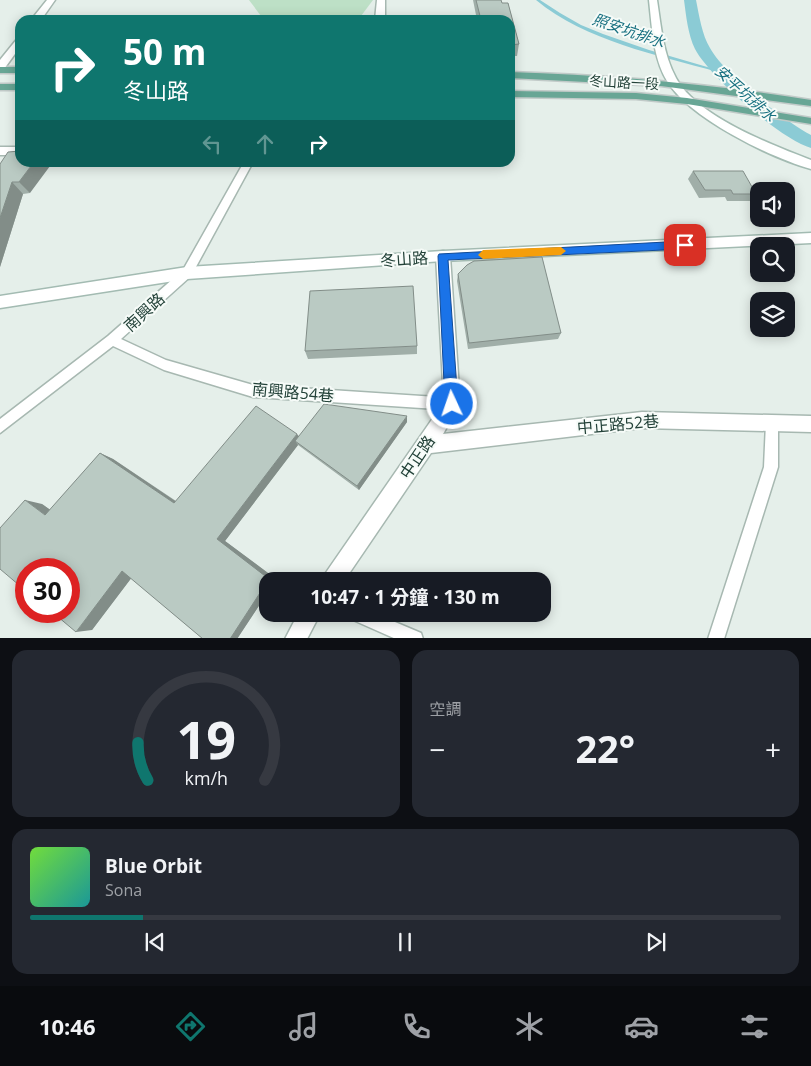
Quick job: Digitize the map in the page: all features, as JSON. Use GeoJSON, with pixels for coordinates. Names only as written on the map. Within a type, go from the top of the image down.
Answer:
{"type":"FeatureCollection","features":[{"type":"Feature","properties":{"kind":"main road"},"geometry":{"type":"LineString","coordinates":[[0,68],[15,70]]}},
{"type":"Feature","properties":{"kind":"main road","name":"冬山路一段"},"geometry":{"type":"LineString","coordinates":[[515,75],[587,76],[673,83],[810,103]]}},
{"type":"Feature","properties":{"kind":"main road"},"geometry":{"type":"LineString","coordinates":[[0,87],[15,87]]}},
{"type":"Feature","properties":{"kind":"main road","name":"冬山路一段"},"geometry":{"type":"LineString","coordinates":[[515,94],[636,96],[687,101],[811,121]]}},
{"type":"Feature","properties":{"kind":"street"},"geometry":{"type":"LineString","coordinates":[[40,15],[51,0]]}},
{"type":"Feature","properties":{"kind":"street"},"geometry":{"type":"LineString","coordinates":[[380,15],[381,0]]}},
{"type":"Feature","properties":{"kind":"street"},"geometry":{"type":"LineString","coordinates":[[653,0],[667,72],[687,101],[729,127],[811,165]]}},
{"type":"Feature","properties":{"kind":"street"},"geometry":{"type":"LineString","coordinates":[[0,68],[15,48]]}},
{"type":"Feature","properties":{"kind":"street","name":"冬山路"},"geometry":{"type":"LineString","coordinates":[[0,302],[187,274],[443,256],[810,239]]}},
{"type":"Feature","properties":{"kind":"street"},"geometry":{"type":"LineString","coordinates":[[443,256],[452,404]]}},
{"type":"Feature","properties":{"kind":"street","name":"中正路"},"geometry":{"type":"LineString","coordinates":[[338,572],[452,404]]}},
{"type":"Feature","properties":{"kind":"street","name":"中正路52巷"},"geometry":{"type":"LineString","coordinates":[[426,445],[642,420],[811,424]]}},
{"type":"Feature","properties":{"kind":"street"},"geometry":{"type":"LineString","coordinates":[[295,638],[305,622]]}},
{"type":"Feature","properties":{"kind":"lane","name":"南興路"},"geometry":{"type":"LineString","coordinates":[[0,427],[112,340],[187,274],[246,167]]}},
{"type":"Feature","properties":{"kind":"lane","name":"南興路54巷"},"geometry":{"type":"LineString","coordinates":[[112,340],[164,365],[253,391],[452,404]]}},
{"type":"Feature","properties":{"kind":"lane"},"geometry":{"type":"LineString","coordinates":[[716,638],[770,467],[772,423]]}},
{"type":"Feature","properties":{"kind":"lane"},"geometry":{"type":"LineString","coordinates":[[378,622],[415,638]]}},
{"type":"Feature","properties":{"kind":"green space"},"geometry":{"type":"Polygon","coordinates":[[[249,0],[373,0],[362,15],[260,15],[249,0]]]}},
{"type":"Feature","properties":{"kind":"building"},"geometry":{"type":"Polygon","coordinates":[[[476,0],[501,0],[502,3],[508,3],[511,15],[480,15],[476,0]]]}},
{"type":"Feature","properties":{"kind":"building"},"geometry":{"type":"Polygon","coordinates":[[[515,29],[519,44],[515,44],[515,29]]]}},
{"type":"Feature","properties":{"kind":"building"},"geometry":{"type":"Polygon","coordinates":[[[15,151],[15,167],[30,167],[19,182],[12,182],[0,218],[0,164],[8,152],[15,151]]]}},
{"type":"Feature","properties":{"kind":"building"},"geometry":{"type":"Polygon","coordinates":[[[693,171],[743,171],[750,183],[750,194],[733,194],[731,190],[705,190],[693,171]]]}},
{"type":"Feature","properties":{"kind":"building"},"geometry":{"type":"Polygon","coordinates":[[[542,257],[561,333],[469,343],[458,274],[474,261],[542,257]]]}},
{"type":"Feature","properties":{"kind":"building"},"geometry":{"type":"Polygon","coordinates":[[[413,286],[417,346],[305,351],[310,291],[413,286]]]}},
{"type":"Feature","properties":{"kind":"building"},"geometry":{"type":"Polygon","coordinates":[[[324,404],[407,416],[357,486],[295,441],[324,404]]]}},
{"type":"Feature","properties":{"kind":"building"},"geometry":{"type":"Polygon","coordinates":[[[256,406],[297,434],[217,539],[260,572],[259,594],[231,638],[202,638],[122,571],[76,632],[65,623],[80,623],[80,558],[15,558],[15,582],[0,569],[0,528],[25,500],[45,515],[100,453],[174,503],[256,406]]]}},
{"type":"Feature","properties":{"kind":"waterway","name":"照安坑排水"},"geometry":{"type":"LineString","coordinates":[[538,0],[558,14],[602,35],[625,44],[719,71]]}},
{"type":"Feature","properties":{"kind":"waterway","name":"安平坑排水"},"geometry":{"type":"LineString","coordinates":[[690,0],[702,48],[719,71],[786,129],[811,142]]}},
{"type":"Feature","properties":{"kind":"slow traffic"},"geometry":{"type":"LineString","coordinates":[[483,255],[561,251]]}},
{"type":"Feature","properties":{"kind":"route"},"geometry":{"type":"LineString","coordinates":[[452,404],[443,256],[685,245]]}}]}
